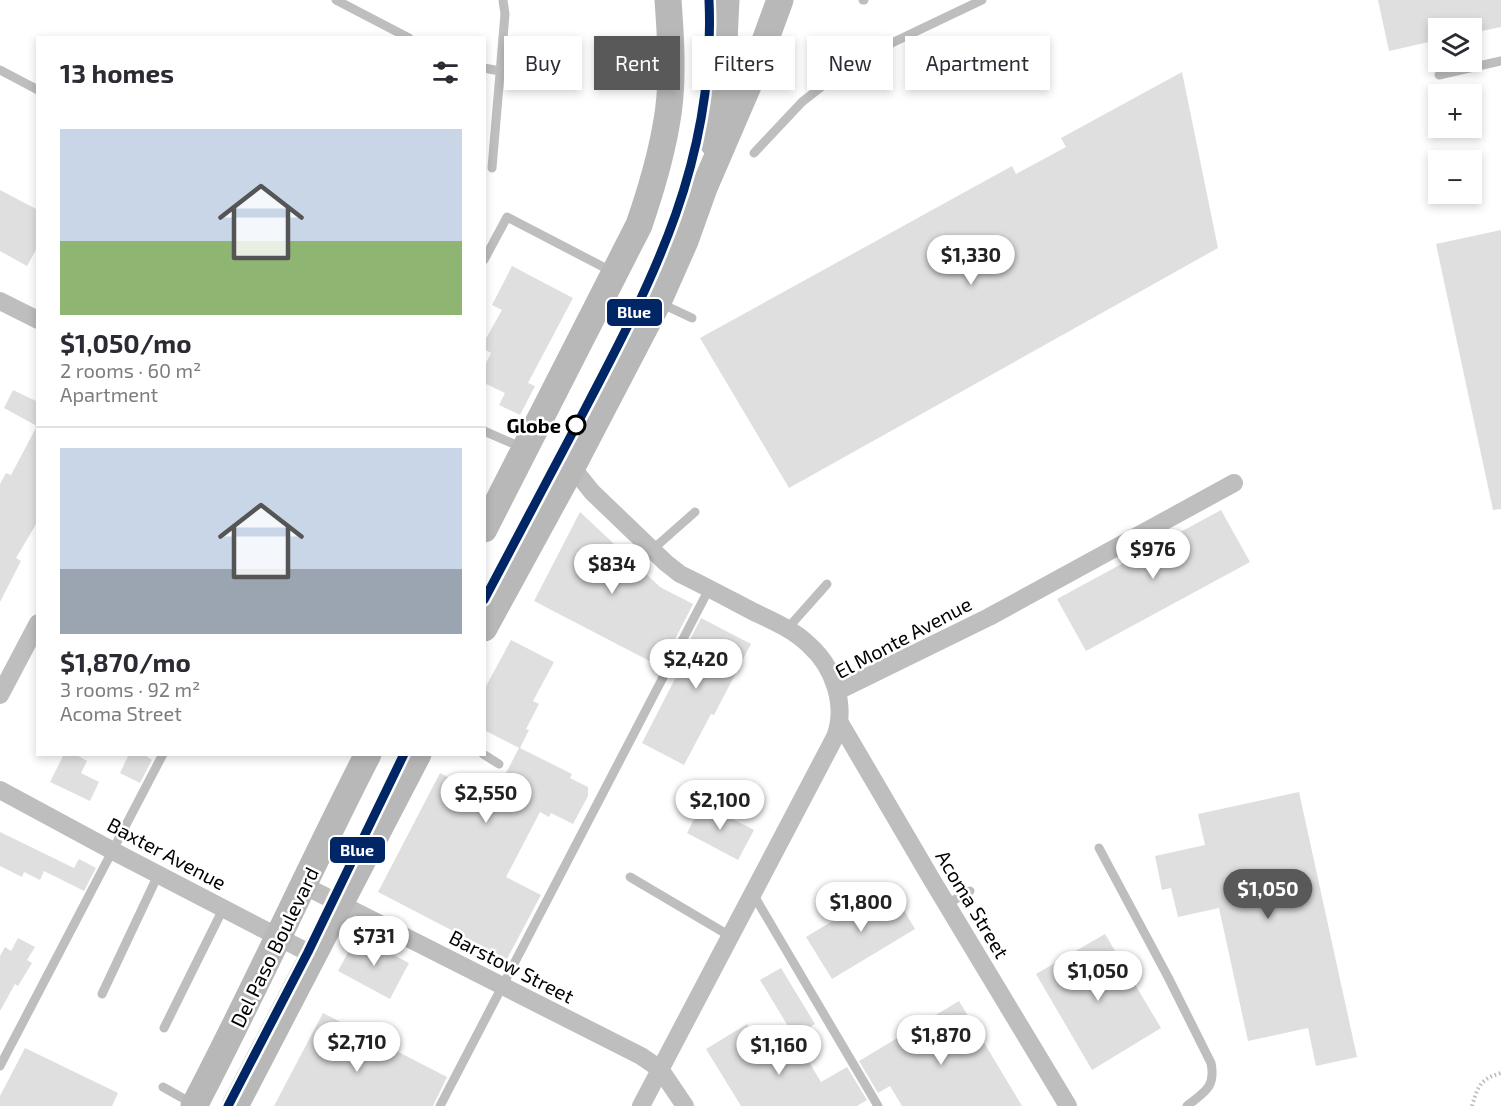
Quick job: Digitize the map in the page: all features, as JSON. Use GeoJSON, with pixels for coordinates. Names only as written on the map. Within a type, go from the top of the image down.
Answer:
{"type":"FeatureCollection","features":[{"type":"Feature","properties":{"kind":"main road"},"geometry":{"type":"LineString","coordinates":[[486,525],[639,225],[654,179],[667,124],[671,73],[668,0]]}},
{"type":"Feature","properties":{"kind":"main road"},"geometry":{"type":"LineString","coordinates":[[704,188],[722,81],[726,0]]}},
{"type":"Feature","properties":{"kind":"main road"},"geometry":{"type":"LineString","coordinates":[[486,624],[572,467],[658,302],[751,79],[780,0]]}},
{"type":"Feature","properties":{"kind":"main road","name":"Del Paso Boulevard"},"geometry":{"type":"LineString","coordinates":[[195,1105],[251,997],[367,756]]}},
{"type":"Feature","properties":{"kind":"main road","name":"Del Paso Boulevard"},"geometry":{"type":"LineString","coordinates":[[235,1106],[417,756]]}},
{"type":"Feature","properties":{"kind":"street"},"geometry":{"type":"LineString","coordinates":[[0,301],[36,319]]}},
{"type":"Feature","properties":{"kind":"street"},"geometry":{"type":"LineString","coordinates":[[572,467],[591,492],[680,574],[787,629],[812,647],[824,662],[838,692]]}},
{"type":"Feature","properties":{"kind":"street","name":"El Monte Avenue"},"geometry":{"type":"LineString","coordinates":[[641,1106],[815,778],[840,723],[838,692],[989,617],[1234,483]]}},
{"type":"Feature","properties":{"kind":"street"},"geometry":{"type":"LineString","coordinates":[[0,695],[36,627]]}},
{"type":"Feature","properties":{"kind":"street","name":"Acoma Street"},"geometry":{"type":"LineString","coordinates":[[840,723],[1068,1106]]}},
{"type":"Feature","properties":{"kind":"street","name":"Baxter Avenue"},"geometry":{"type":"LineString","coordinates":[[0,790],[313,955]]}},
{"type":"Feature","properties":{"kind":"street","name":"Barstow Street"},"geometry":{"type":"LineString","coordinates":[[303,885],[641,1056],[660,1069],[685,1106]]}},
{"type":"Feature","properties":{"kind":"lane"},"geometry":{"type":"LineString","coordinates":[[336,0],[405,36]]}},
{"type":"Feature","properties":{"kind":"lane"},"geometry":{"type":"LineString","coordinates":[[492,168],[505,14],[503,0]]}},
{"type":"Feature","properties":{"kind":"lane"},"geometry":{"type":"LineString","coordinates":[[754,153],[802,102],[854,62],[982,0]]}},
{"type":"Feature","properties":{"kind":"lane"},"geometry":{"type":"LineString","coordinates":[[1439,75],[1501,61]]}},
{"type":"Feature","properties":{"kind":"lane"},"geometry":{"type":"LineString","coordinates":[[486,68],[500,71]]}},
{"type":"Feature","properties":{"kind":"lane"},"geometry":{"type":"LineString","coordinates":[[0,70],[36,89]]}},
{"type":"Feature","properties":{"kind":"lane"},"geometry":{"type":"LineString","coordinates":[[486,256],[507,217],[615,274]]}},
{"type":"Feature","properties":{"kind":"lane"},"geometry":{"type":"LineString","coordinates":[[658,302],[692,318]]}},
{"type":"Feature","properties":{"kind":"lane"},"geometry":{"type":"LineString","coordinates":[[486,432],[524,449]]}},
{"type":"Feature","properties":{"kind":"lane"},"geometry":{"type":"LineString","coordinates":[[652,550],[695,512]]}},
{"type":"Feature","properties":{"kind":"lane"},"geometry":{"type":"LineString","coordinates":[[787,629],[827,584]]}},
{"type":"Feature","properties":{"kind":"lane"},"geometry":{"type":"LineString","coordinates":[[440,1106],[709,589]]}},
{"type":"Feature","properties":{"kind":"lane"},"geometry":{"type":"LineString","coordinates":[[0,1066],[162,756]]}},
{"type":"Feature","properties":{"kind":"lane"},"geometry":{"type":"LineString","coordinates":[[486,756],[500,764]]}},
{"type":"Feature","properties":{"kind":"lane"},"geometry":{"type":"LineString","coordinates":[[1099,848],[1212,1063],[1214,1075],[1209,1089],[1187,1106]]}},
{"type":"Feature","properties":{"kind":"lane"},"geometry":{"type":"LineString","coordinates":[[102,994],[158,874]]}},
{"type":"Feature","properties":{"kind":"lane"},"geometry":{"type":"LineString","coordinates":[[630,876],[730,936]]}},
{"type":"Feature","properties":{"kind":"lane"},"geometry":{"type":"LineString","coordinates":[[946,904],[970,891]]}},
{"type":"Feature","properties":{"kind":"lane"},"geometry":{"type":"LineString","coordinates":[[753,894],[878,1106]]}},
{"type":"Feature","properties":{"kind":"lane"},"geometry":{"type":"LineString","coordinates":[[164,1028],[223,909]]}},
{"type":"Feature","properties":{"kind":"lane"},"geometry":{"type":"LineString","coordinates":[[163,1087],[195,1105]]}},
{"type":"Feature","properties":{"kind":"path"},"geometry":{"type":"LineString","coordinates":[[1472,1106],[1480,1083],[1486,1078],[1501,1073]]}},
{"type":"Feature","properties":{"kind":"building"},"geometry":{"type":"Polygon","coordinates":[[[1378,0],[1501,0],[1501,27],[1482,31],[1482,18],[1428,18],[1428,42],[1389,51],[1378,0]]]}},
{"type":"Feature","properties":{"kind":"building"},"geometry":{"type":"Polygon","coordinates":[[[1182,72],[1218,248],[789,488],[700,338],[1012,166],[1016,174],[1066,147],[1061,138],[1182,72]]]}},
{"type":"Feature","properties":{"kind":"building"},"geometry":{"type":"Polygon","coordinates":[[[0,190],[36,209],[36,250],[27,266],[0,251],[0,190]]]}},
{"type":"Feature","properties":{"kind":"building"},"geometry":{"type":"Polygon","coordinates":[[[1501,230],[1501,509],[1493,510],[1436,244],[1501,230]]]}},
{"type":"Feature","properties":{"kind":"building"},"geometry":{"type":"Polygon","coordinates":[[[512,266],[573,298],[528,383],[535,386],[520,415],[499,405],[505,393],[486,384],[486,363],[491,353],[486,350],[486,338],[502,310],[492,305],[512,266]]]}},
{"type":"Feature","properties":{"kind":"building"},"geometry":{"type":"Polygon","coordinates":[[[13,390],[36,401],[36,425],[4,408],[13,390]]]}},
{"type":"Feature","properties":{"kind":"building"},"geometry":{"type":"Polygon","coordinates":[[[36,428],[36,524],[16,558],[21,561],[0,602],[0,484],[6,473],[11,475],[36,428]]]}},
{"type":"Feature","properties":{"kind":"building"},"geometry":{"type":"Polygon","coordinates":[[[1221,510],[1250,562],[1086,651],[1057,599],[1221,510]]]}},
{"type":"Feature","properties":{"kind":"building"},"geometry":{"type":"Polygon","coordinates":[[[580,512],[660,587],[693,604],[661,667],[534,601],[580,512]]]}},
{"type":"Feature","properties":{"kind":"building"},"geometry":{"type":"Polygon","coordinates":[[[701,618],[751,644],[714,715],[711,714],[684,765],[642,743],[677,675],[673,673],[701,618]]]}},
{"type":"Feature","properties":{"kind":"building"},"geometry":{"type":"Polygon","coordinates":[[[511,640],[554,662],[533,701],[539,704],[526,729],[529,730],[520,748],[572,774],[570,778],[588,787],[588,796],[573,824],[551,813],[549,817],[540,812],[506,877],[541,895],[507,959],[378,892],[440,773],[492,800],[519,748],[486,731],[486,686],[511,640]]]}},
{"type":"Feature","properties":{"kind":"building"},"geometry":{"type":"Polygon","coordinates":[[[63,756],[78,756],[87,761],[81,773],[99,782],[90,801],[50,782],[63,756]]]}},
{"type":"Feature","properties":{"kind":"building"},"geometry":{"type":"Polygon","coordinates":[[[128,756],[146,756],[152,760],[140,783],[120,773],[128,756]]]}},
{"type":"Feature","properties":{"kind":"building"},"geometry":{"type":"Polygon","coordinates":[[[1299,792],[1357,1057],[1316,1066],[1308,1028],[1248,1041],[1219,908],[1178,917],[1171,888],[1162,890],[1155,856],[1205,845],[1198,814],[1299,792]]]}},
{"type":"Feature","properties":{"kind":"building"},"geometry":{"type":"Polygon","coordinates":[[[702,803],[754,830],[738,860],[687,833],[702,803]]]}},
{"type":"Feature","properties":{"kind":"building"},"geometry":{"type":"Polygon","coordinates":[[[0,832],[74,868],[79,859],[96,868],[84,891],[44,871],[40,880],[24,872],[22,877],[0,866],[0,832]]]}},
{"type":"Feature","properties":{"kind":"building"},"geometry":{"type":"Polygon","coordinates":[[[890,886],[915,929],[832,979],[806,937],[890,886]]]}},
{"type":"Feature","properties":{"kind":"building"},"geometry":{"type":"Polygon","coordinates":[[[1105,934],[1161,1028],[1092,1070],[1036,974],[1105,934]]]}},
{"type":"Feature","properties":{"kind":"building"},"geometry":{"type":"Polygon","coordinates":[[[357,936],[409,963],[390,999],[338,971],[357,936]]]}},
{"type":"Feature","properties":{"kind":"building"},"geometry":{"type":"Polygon","coordinates":[[[18,938],[35,947],[27,960],[32,963],[18,986],[15,984],[0,1011],[0,956],[5,947],[11,951],[18,938]]]}},
{"type":"Feature","properties":{"kind":"building"},"geometry":{"type":"Polygon","coordinates":[[[781,968],[815,1024],[794,1036],[760,980],[781,968]]]}},
{"type":"Feature","properties":{"kind":"building"},"geometry":{"type":"Polygon","coordinates":[[[959,1001],[1022,1106],[902,1106],[890,1086],[878,1093],[859,1061],[959,1001]]]}},
{"type":"Feature","properties":{"kind":"building"},"geometry":{"type":"Polygon","coordinates":[[[323,1013],[447,1077],[433,1106],[274,1106],[323,1013]]]}},
{"type":"Feature","properties":{"kind":"building"},"geometry":{"type":"Polygon","coordinates":[[[747,1024],[768,1060],[797,1042],[821,1082],[847,1067],[867,1100],[857,1106],[741,1106],[706,1049],[747,1024]]]}},
{"type":"Feature","properties":{"kind":"building"},"geometry":{"type":"Polygon","coordinates":[[[25,1048],[118,1093],[112,1106],[0,1106],[0,1096],[25,1048]]]}},
{"type":"Feature","properties":{"kind":"transit line","name":"Blue"},"geometry":{"type":"LineString","coordinates":[[486,596],[610,361],[657,263],[676,214],[691,164],[702,112],[709,57],[709,0]]}},
{"type":"Feature","properties":{"kind":"transit line","name":"Blue"},"geometry":{"type":"LineString","coordinates":[[228,1106],[308,952],[403,756]]}},
{"type":"Feature","properties":{"kind":"place","name":"Globe"},"geometry":{"type":"Point","coordinates":[576,425]}}]}
